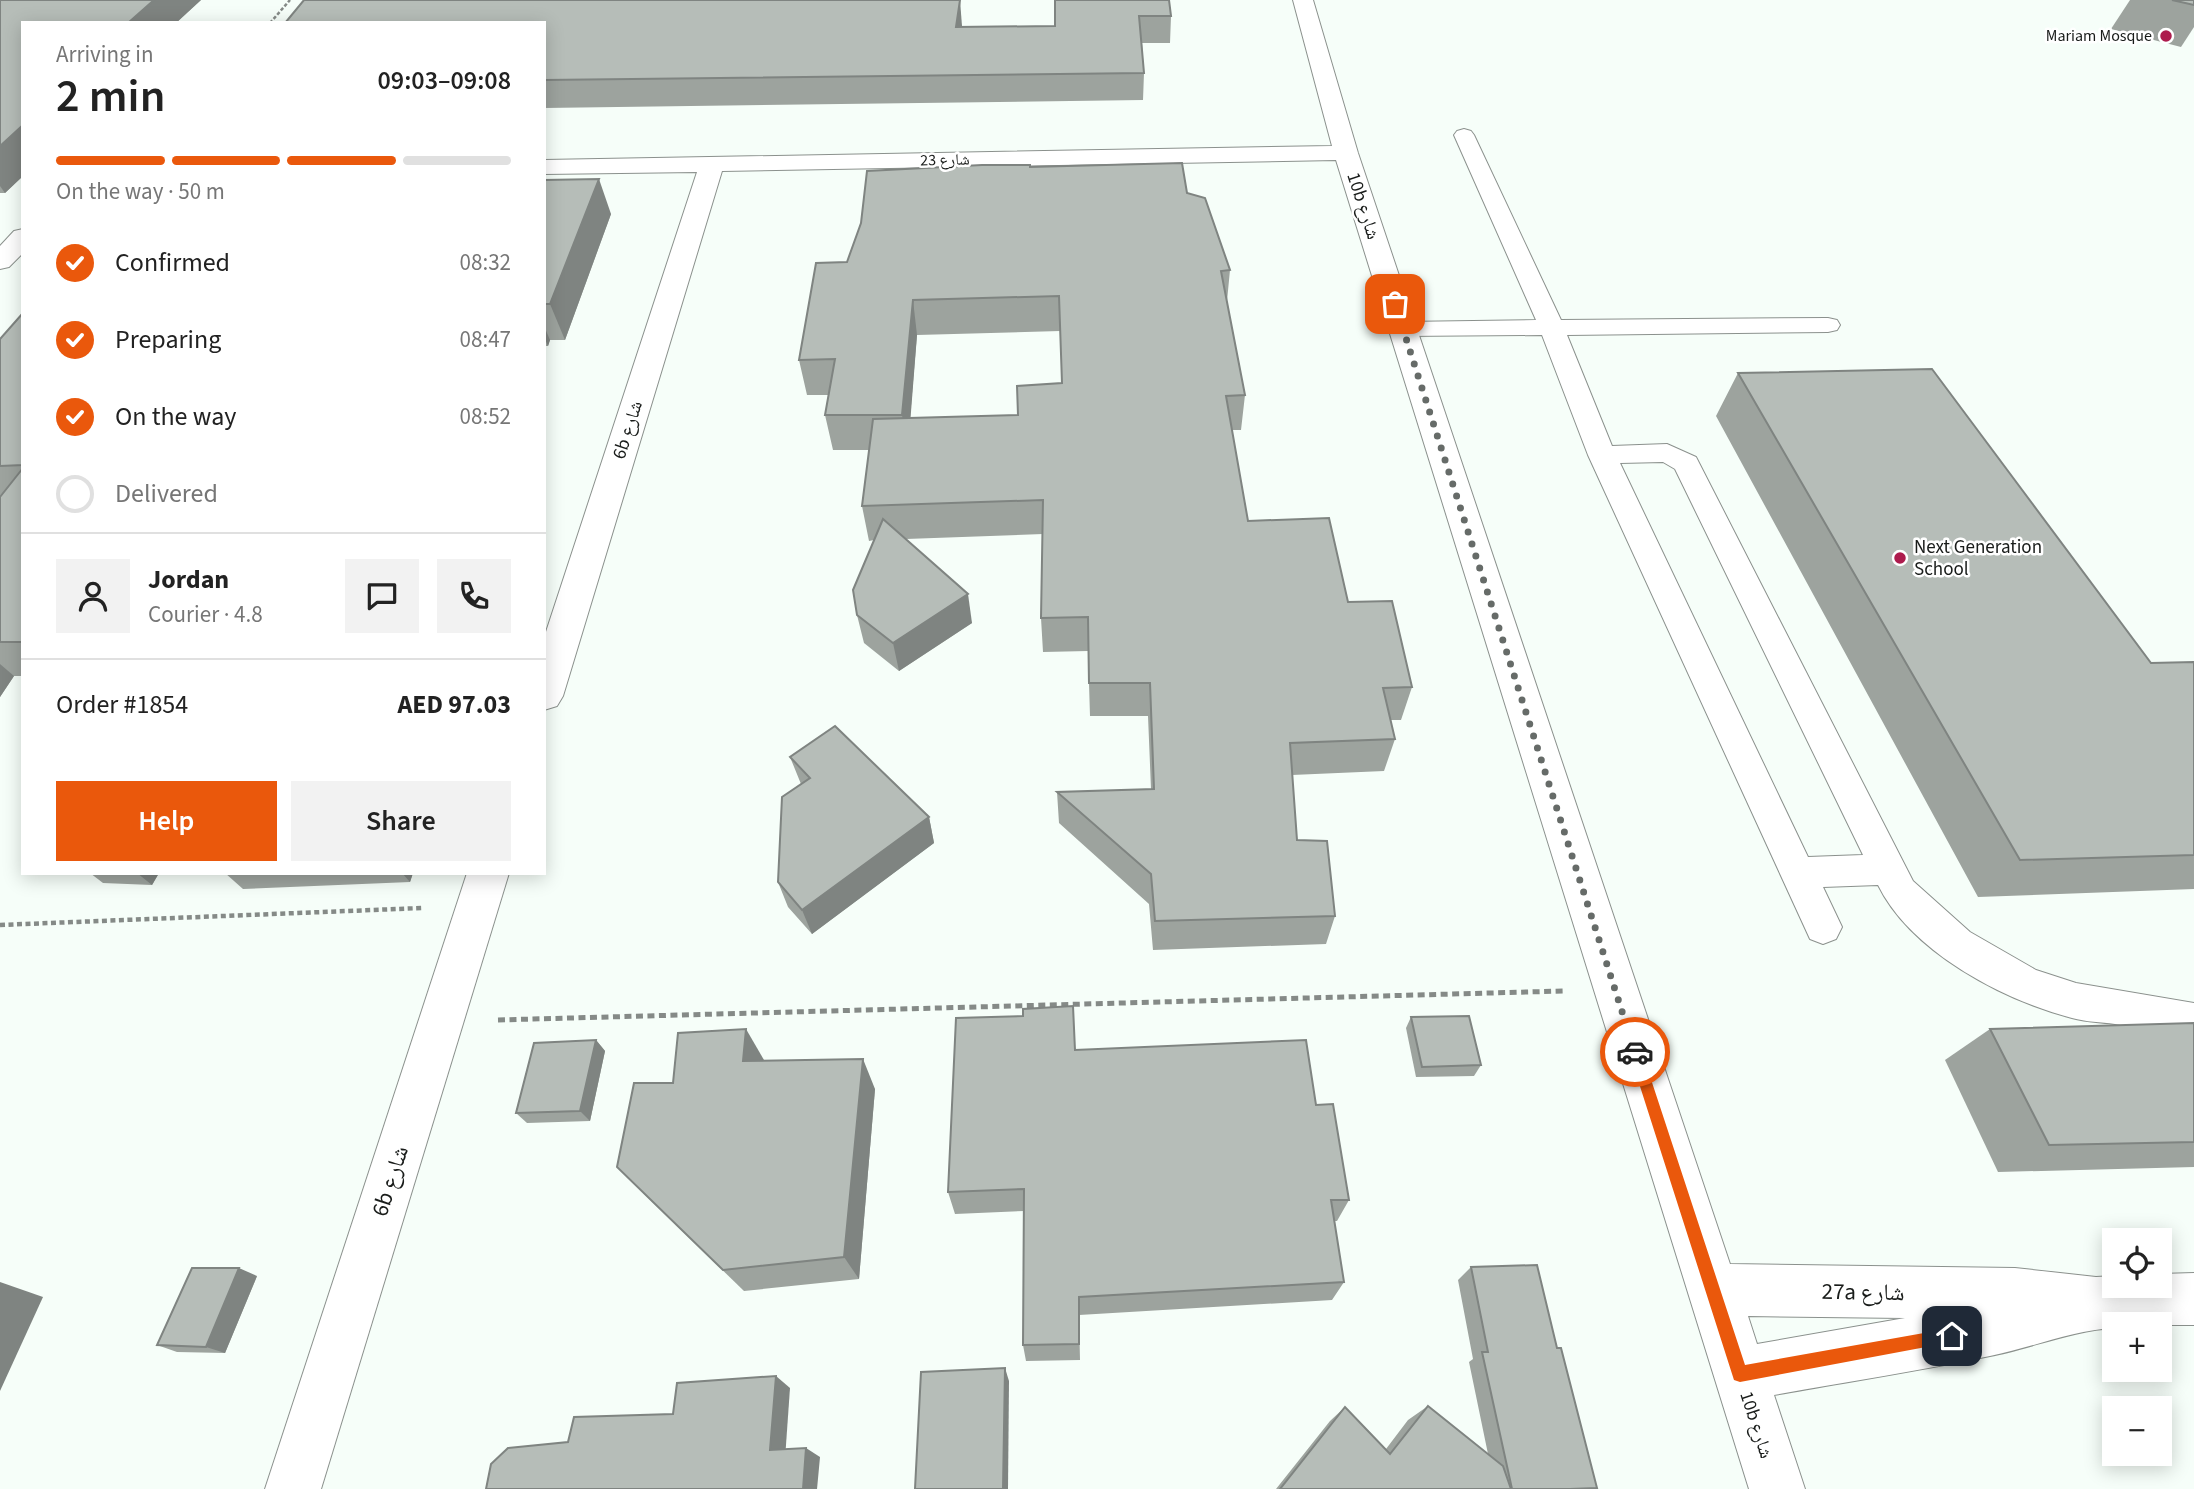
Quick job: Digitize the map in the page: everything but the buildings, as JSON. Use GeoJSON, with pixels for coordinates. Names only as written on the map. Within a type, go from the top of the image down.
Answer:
{"type":"FeatureCollection","features":[{"type":"Feature","properties":{"kind":"street","name":"10b شارع"},"geometry":{"type":"LineString","coordinates":[[1303,0],[1346,153],[1777,1489]]}},
{"type":"Feature","properties":{"kind":"street","name":"شارع 23"},"geometry":{"type":"LineString","coordinates":[[546,167],[1346,153]]}},
{"type":"Feature","properties":{"kind":"street","name":"6b شارع"},"geometry":{"type":"LineString","coordinates":[[546,690],[712,164]]}},
{"type":"Feature","properties":{"kind":"street"},"geometry":{"type":"LineString","coordinates":[[0,261],[21,239]]}},
{"type":"Feature","properties":{"kind":"street","name":"6b شارع"},"geometry":{"type":"LineString","coordinates":[[293,1489],[483,890]]}},
{"type":"Feature","properties":{"kind":"street","name":"27a شارع"},"geometry":{"type":"LineString","coordinates":[[1713,1290],[2015,1294],[2096,1303],[2194,1299]]}},
{"type":"Feature","properties":{"kind":"street","name":"27a شارع"},"geometry":{"type":"LineString","coordinates":[[1740,1374],[1990,1330],[2096,1303]]}},
{"type":"Feature","properties":{"kind":"lane"},"geometry":{"type":"LineString","coordinates":[[1464,135],[1552,328],[1602,455],[1823,927]]}},
{"type":"Feature","properties":{"kind":"lane"},"geometry":{"type":"LineString","coordinates":[[1403,330],[1828,325]]}},
{"type":"Feature","properties":{"kind":"lane"},"geometry":{"type":"LineString","coordinates":[[1602,455],[1667,453],[1686,463],[1900,892],[1926,921],[1957,946],[1994,970],[2032,987],[2073,1000],[2194,1021]]}},
{"type":"Feature","properties":{"kind":"lane"},"geometry":{"type":"LineString","coordinates":[[1798,873],[1888,869]]}},
{"type":"Feature","properties":{"kind":"path"},"geometry":{"type":"LineString","coordinates":[[272,21],[290,0]]}},
{"type":"Feature","properties":{"kind":"path"},"geometry":{"type":"LineString","coordinates":[[0,925],[483,890]]}},
{"type":"Feature","properties":{"kind":"path"},"geometry":{"type":"LineString","coordinates":[[441,1021],[1615,989]]}},
{"type":"Feature","properties":{"kind":"way so far"},"geometry":{"type":"LineString","coordinates":[[1395,304],[1635,1052]]}},
{"type":"Feature","properties":{"kind":"place","name":"Mariam Mosque"},"geometry":{"type":"Point","coordinates":[2166,36]}},
{"type":"Feature","properties":{"kind":"place","name":"Next Generation School"},"geometry":{"type":"Point","coordinates":[1900,558]}},
{"type":"Feature","properties":{"kind":"route"},"geometry":{"type":"LineString","coordinates":[[1635,1052],[1740,1374],[1952,1336]]}}]}
